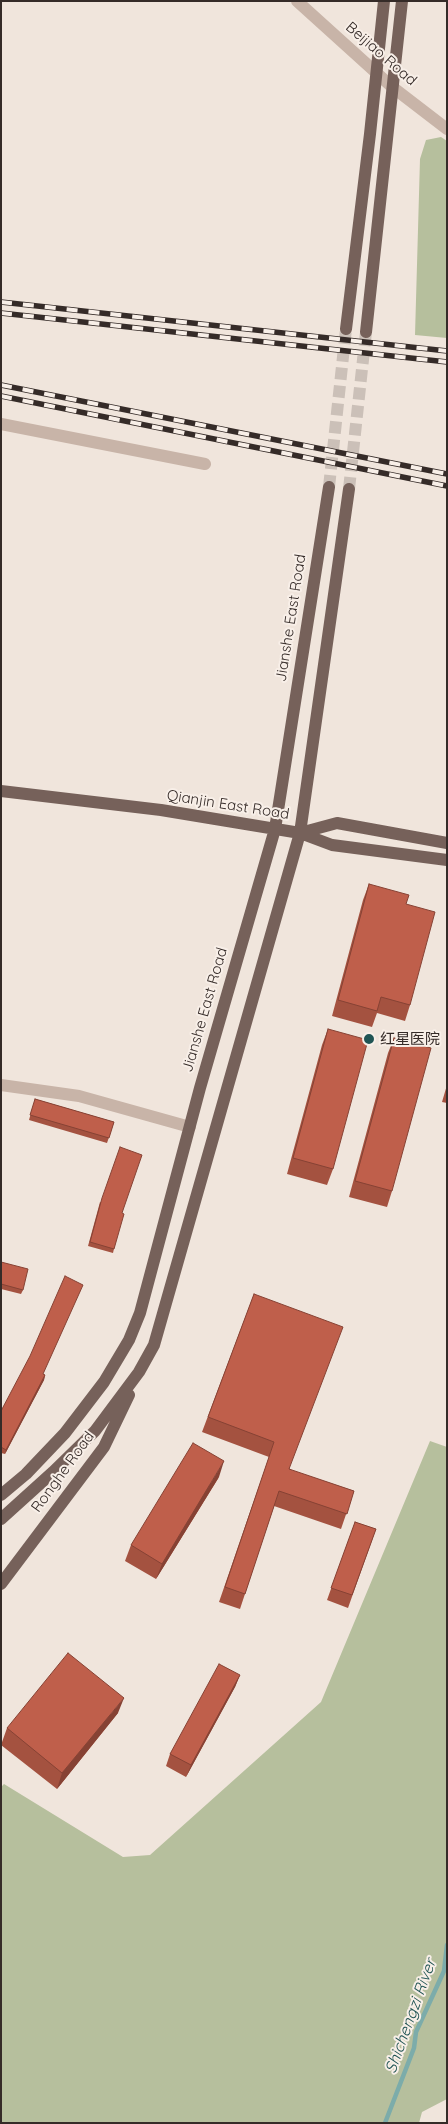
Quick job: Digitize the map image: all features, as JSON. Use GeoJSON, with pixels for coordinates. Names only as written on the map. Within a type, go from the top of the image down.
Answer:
{"type":"FeatureCollection","features":[{"type":"Feature","properties":{"kind":"main road"},"geometry":{"type":"LineString","coordinates":[[346,329],[384,1]]}},
{"type":"Feature","properties":{"kind":"main road"},"geometry":{"type":"LineString","coordinates":[[366,332],[391,86],[402,1]]}},
{"type":"Feature","properties":{"kind":"main road","name":"Jianshe East Road"},"geometry":{"type":"LineString","coordinates":[[1,1495],[26,1474],[66,1433],[104,1382],[129,1340],[140,1313],[190,1127],[275,829],[328,487]]}},
{"type":"Feature","properties":{"kind":"main road"},"geometry":{"type":"LineString","coordinates":[[1,1519],[95,1431],[139,1372],[154,1344],[300,833],[348,489]]}},
{"type":"Feature","properties":{"kind":"main road","name":"Qianjin East Road"},"geometry":{"type":"LineString","coordinates":[[1,791],[160,810],[300,833],[332,846],[447,860]]}},
{"type":"Feature","properties":{"kind":"main road"},"geometry":{"type":"LineString","coordinates":[[300,833],[337,823],[447,843]]}},
{"type":"Feature","properties":{"kind":"main road","name":"Ronghe Road"},"geometry":{"type":"LineString","coordinates":[[1,1584],[104,1447],[139,1372]]}},
{"type":"Feature","properties":{"kind":"street","name":"Beijiao Road"},"geometry":{"type":"LineString","coordinates":[[297,1],[391,86],[447,129]]}},
{"type":"Feature","properties":{"kind":"street"},"geometry":{"type":"LineString","coordinates":[[1,424],[205,464]]}},
{"type":"Feature","properties":{"kind":"street"},"geometry":{"type":"LineString","coordinates":[[1,1085],[79,1096],[190,1127]]}},
{"type":"Feature","properties":{"kind":"green space"},"geometry":{"type":"Polygon","coordinates":[[[441,137],[447,141],[447,338],[415,335],[420,159],[426,140],[441,137]]]}},
{"type":"Feature","properties":{"kind":"green space"},"geometry":{"type":"Polygon","coordinates":[[[430,1441],[447,1447],[447,2099],[422,2112],[419,2123],[1,2123],[1,1787],[4,1784],[123,1857],[150,1855],[321,1702],[430,1441]]]}},
{"type":"Feature","properties":{"kind":"building"},"geometry":{"type":"Polygon","coordinates":[[[369,884],[409,895],[406,904],[435,912],[410,1005],[381,997],[377,1011],[338,1000],[369,884]]]}},
{"type":"Feature","properties":{"kind":"building"},"geometry":{"type":"Polygon","coordinates":[[[328,1029],[368,1040],[333,1169],[293,1158],[328,1029]]]}},
{"type":"Feature","properties":{"kind":"building"},"geometry":{"type":"Polygon","coordinates":[[[394,1038],[431,1048],[392,1191],[355,1181],[394,1038]]]}},
{"type":"Feature","properties":{"kind":"building"},"geometry":{"type":"Polygon","coordinates":[[[35,1099],[114,1122],[109,1138],[30,1115],[35,1099]]]}},
{"type":"Feature","properties":{"kind":"building"},"geometry":{"type":"Polygon","coordinates":[[[120,1147],[142,1155],[122,1213],[124,1214],[114,1249],[90,1242],[102,1198],[120,1147]]]}},
{"type":"Feature","properties":{"kind":"building"},"geometry":{"type":"Polygon","coordinates":[[[1,1262],[28,1269],[23,1290],[1,1284],[1,1262]]]}},
{"type":"Feature","properties":{"kind":"building"},"geometry":{"type":"Polygon","coordinates":[[[65,1276],[83,1285],[43,1374],[45,1375],[6,1450],[1,1447],[1,1411],[30,1356],[65,1276]]]}},
{"type":"Feature","properties":{"kind":"building"},"geometry":{"type":"Polygon","coordinates":[[[254,1294],[343,1327],[289,1469],[354,1491],[347,1514],[279,1491],[245,1594],[225,1587],[274,1442],[208,1417],[254,1294]]]}},
{"type":"Feature","properties":{"kind":"building"},"geometry":{"type":"Polygon","coordinates":[[[193,1443],[224,1461],[162,1564],[131,1545],[193,1443]]]}},
{"type":"Feature","properties":{"kind":"building"},"geometry":{"type":"Polygon","coordinates":[[[355,1522],[376,1529],[352,1595],[331,1588],[355,1522]]]}},
{"type":"Feature","properties":{"kind":"building"},"geometry":{"type":"Polygon","coordinates":[[[68,1653],[124,1698],[62,1773],[7,1728],[68,1653]]]}},
{"type":"Feature","properties":{"kind":"building"},"geometry":{"type":"Polygon","coordinates":[[[219,1664],[240,1675],[191,1765],[170,1754],[219,1664]]]}},
{"type":"Feature","properties":{"kind":"waterway","name":"Shichengzi River"},"geometry":{"type":"LineString","coordinates":[[385,2123],[414,2048],[416,2032],[444,1971],[447,1945]]}},
{"type":"Feature","properties":{"kind":"tunnel"},"geometry":{"type":"LineString","coordinates":[[329,487],[346,329]]}},
{"type":"Feature","properties":{"kind":"tunnel"},"geometry":{"type":"LineString","coordinates":[[349,489],[366,332]]}},
{"type":"Feature","properties":{"kind":"railway"},"geometry":{"type":"LineString","coordinates":[[1,302],[447,351]]}},
{"type":"Feature","properties":{"kind":"railway"},"geometry":{"type":"LineString","coordinates":[[1,313],[447,362]]}},
{"type":"Feature","properties":{"kind":"railway"},"geometry":{"type":"LineString","coordinates":[[1,385],[447,474]]}},
{"type":"Feature","properties":{"kind":"railway"},"geometry":{"type":"LineString","coordinates":[[1,396],[447,486]]}},
{"type":"Feature","properties":{"kind":"place","name":"红星医院"},"geometry":{"type":"Point","coordinates":[369,1039]}}]}
